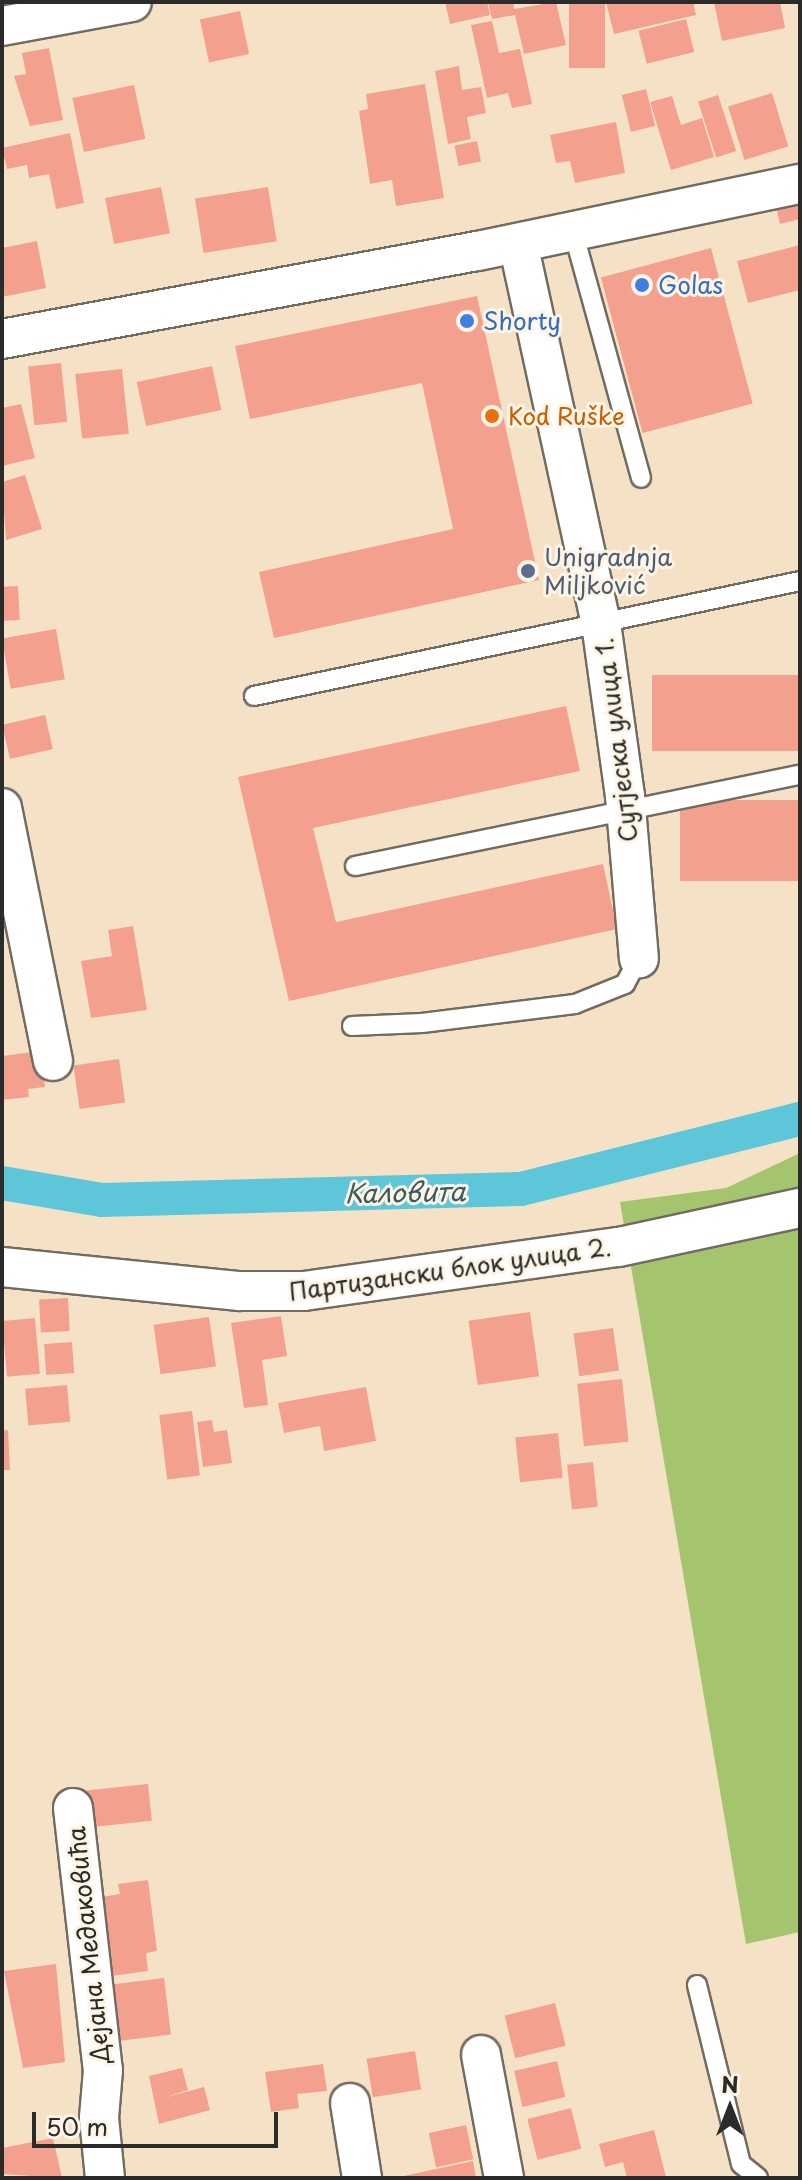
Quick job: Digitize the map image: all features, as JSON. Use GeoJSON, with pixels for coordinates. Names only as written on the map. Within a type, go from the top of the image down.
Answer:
{"type":"FeatureCollection","features":[{"type":"Feature","properties":{"kind":"street"},"geometry":{"type":"LineString","coordinates":[[2,26],[132,2]]}},
{"type":"Feature","properties":{"kind":"street"},"geometry":{"type":"LineString","coordinates":[[2,339],[518,243],[800,184]]}},
{"type":"Feature","properties":{"kind":"street","name":"Сутјеска улица 1."},"geometry":{"type":"LineString","coordinates":[[518,243],[601,623],[626,811],[639,958]]}},
{"type":"Feature","properties":{"kind":"street"},"geometry":{"type":"LineString","coordinates":[[2,808],[53,1061]]}},
{"type":"Feature","properties":{"kind":"street","name":"Партизански блок улица 2."},"geometry":{"type":"LineString","coordinates":[[2,1267],[240,1291],[304,1291],[619,1247],[800,1208]]}},
{"type":"Feature","properties":{"kind":"street","name":"Дејана Медаковића"},"geometry":{"type":"LineString","coordinates":[[73,1808],[103,2070],[99,2118],[105,2178]]}},
{"type":"Feature","properties":{"kind":"street"},"geometry":{"type":"LineString","coordinates":[[481,2055],[504,2178]]}},
{"type":"Feature","properties":{"kind":"street"},"geometry":{"type":"LineString","coordinates":[[350,2103],[362,2178]]}},
{"type":"Feature","properties":{"kind":"lane"},"geometry":{"type":"LineString","coordinates":[[573,231],[641,478]]}},
{"type":"Feature","properties":{"kind":"lane"},"geometry":{"type":"LineString","coordinates":[[254,696],[800,581]]}},
{"type":"Feature","properties":{"kind":"lane"},"geometry":{"type":"LineString","coordinates":[[355,866],[800,775]]}},
{"type":"Feature","properties":{"kind":"lane"},"geometry":{"type":"LineString","coordinates":[[352,1026],[422,1023],[575,1004],[625,984],[639,958]]}},
{"type":"Feature","properties":{"kind":"lane"},"geometry":{"type":"LineString","coordinates":[[697,1985],[741,2164],[758,2178]]}},
{"type":"Feature","properties":{"kind":"green space"},"geometry":{"type":"Polygon","coordinates":[[[800,1153],[800,1932],[746,1944],[620,1202],[726,1188],[800,1153]]]}},
{"type":"Feature","properties":{"kind":"building"},"geometry":{"type":"Polygon","coordinates":[[[445,2],[487,2],[490,15],[450,24],[445,2]]]}},
{"type":"Feature","properties":{"kind":"building"},"geometry":{"type":"Polygon","coordinates":[[[488,2],[513,2],[514,9],[556,2],[566,45],[524,54],[515,15],[492,19],[488,2]]]}},
{"type":"Feature","properties":{"kind":"building"},"geometry":{"type":"Polygon","coordinates":[[[569,2],[605,2],[605,68],[569,68],[569,2]]]}},
{"type":"Feature","properties":{"kind":"building"},"geometry":{"type":"Polygon","coordinates":[[[606,2],[693,2],[696,15],[614,34],[606,2]]]}},
{"type":"Feature","properties":{"kind":"building"},"geometry":{"type":"Polygon","coordinates":[[[714,2],[780,2],[785,28],[722,41],[714,2]]]}},
{"type":"Feature","properties":{"kind":"building"},"geometry":{"type":"Polygon","coordinates":[[[240,11],[249,54],[209,63],[200,20],[240,11]]]}},
{"type":"Feature","properties":{"kind":"building"},"geometry":{"type":"Polygon","coordinates":[[[686,19],[694,52],[647,64],[638,31],[686,19]]]}},
{"type":"Feature","properties":{"kind":"building"},"geometry":{"type":"Polygon","coordinates":[[[492,21],[499,53],[520,49],[532,104],[512,108],[508,93],[487,98],[471,25],[492,21]]]}},
{"type":"Feature","properties":{"kind":"building"},"geometry":{"type":"Polygon","coordinates":[[[49,48],[63,120],[30,126],[14,76],[26,74],[22,53],[49,48]]]}},
{"type":"Feature","properties":{"kind":"building"},"geometry":{"type":"Polygon","coordinates":[[[459,66],[462,90],[481,87],[486,113],[467,117],[471,139],[448,144],[435,71],[459,66]]]}},
{"type":"Feature","properties":{"kind":"building"},"geometry":{"type":"Polygon","coordinates":[[[425,84],[444,198],[396,206],[392,180],[370,184],[359,111],[368,109],[366,94],[425,84]]]}},
{"type":"Feature","properties":{"kind":"building"},"geometry":{"type":"Polygon","coordinates":[[[134,85],[145,139],[84,152],[72,98],[134,85]]]}},
{"type":"Feature","properties":{"kind":"building"},"geometry":{"type":"Polygon","coordinates":[[[646,89],[655,126],[631,132],[622,95],[646,89]]]}},
{"type":"Feature","properties":{"kind":"building"},"geometry":{"type":"Polygon","coordinates":[[[772,93],[788,147],[744,160],[728,106],[772,93]]]}},
{"type":"Feature","properties":{"kind":"building"},"geometry":{"type":"Polygon","coordinates":[[[718,95],[736,151],[716,158],[698,101],[718,95]]]}},
{"type":"Feature","properties":{"kind":"building"},"geometry":{"type":"Polygon","coordinates":[[[672,96],[681,125],[702,118],[714,157],[671,170],[650,102],[672,96]]]}},
{"type":"Feature","properties":{"kind":"building"},"geometry":{"type":"Polygon","coordinates":[[[616,122],[625,173],[575,183],[570,161],[556,163],[550,135],[616,122]]]}},
{"type":"Feature","properties":{"kind":"building"},"geometry":{"type":"Polygon","coordinates":[[[70,133],[84,203],[56,209],[49,174],[29,178],[27,165],[7,169],[2,148],[70,133]]]}},
{"type":"Feature","properties":{"kind":"building"},"geometry":{"type":"Polygon","coordinates":[[[477,141],[481,162],[458,166],[454,145],[477,141]]]}},
{"type":"Feature","properties":{"kind":"building"},"geometry":{"type":"Polygon","coordinates":[[[161,187],[170,233],[114,244],[105,198],[161,187]]]}},
{"type":"Feature","properties":{"kind":"building"},"geometry":{"type":"Polygon","coordinates":[[[268,187],[277,241],[204,253],[195,199],[268,187]]]}},
{"type":"Feature","properties":{"kind":"building"},"geometry":{"type":"Polygon","coordinates":[[[800,202],[800,219],[780,224],[776,207],[800,202]]]}},
{"type":"Feature","properties":{"kind":"building"},"geometry":{"type":"Polygon","coordinates":[[[37,241],[46,288],[2,297],[2,248],[37,241]]]}},
{"type":"Feature","properties":{"kind":"building"},"geometry":{"type":"Polygon","coordinates":[[[800,245],[800,290],[748,303],[737,261],[800,245]]]}},
{"type":"Feature","properties":{"kind":"building"},"geometry":{"type":"Polygon","coordinates":[[[711,248],[753,404],[643,433],[601,278],[711,248]]]}},
{"type":"Feature","properties":{"kind":"building"},"geometry":{"type":"Polygon","coordinates":[[[477,296],[539,580],[274,638],[259,572],[453,529],[422,383],[250,419],[235,346],[477,296]]]}},
{"type":"Feature","properties":{"kind":"building"},"geometry":{"type":"Polygon","coordinates":[[[61,363],[67,422],[34,425],[28,366],[61,363]]]}},
{"type":"Feature","properties":{"kind":"building"},"geometry":{"type":"Polygon","coordinates":[[[212,366],[221,410],[146,426],[137,382],[212,366]]]}},
{"type":"Feature","properties":{"kind":"building"},"geometry":{"type":"Polygon","coordinates":[[[122,369],[129,434],[82,439],[75,374],[122,369]]]}},
{"type":"Feature","properties":{"kind":"building"},"geometry":{"type":"Polygon","coordinates":[[[21,404],[35,458],[2,466],[2,408],[21,404]]]}},
{"type":"Feature","properties":{"kind":"building"},"geometry":{"type":"Polygon","coordinates":[[[25,475],[42,529],[6,540],[2,482],[25,475]]]}},
{"type":"Feature","properties":{"kind":"building"},"geometry":{"type":"Polygon","coordinates":[[[18,586],[20,620],[4,621],[2,587],[18,586]]]}},
{"type":"Feature","properties":{"kind":"building"},"geometry":{"type":"Polygon","coordinates":[[[56,629],[65,679],[11,689],[2,639],[56,629]]]}},
{"type":"Feature","properties":{"kind":"building"},"geometry":{"type":"Polygon","coordinates":[[[652,675],[800,675],[800,751],[652,751],[652,675]]]}},
{"type":"Feature","properties":{"kind":"building"},"geometry":{"type":"Polygon","coordinates":[[[566,706],[580,771],[313,828],[336,922],[603,864],[617,929],[289,1001],[238,777],[566,706]]]}},
{"type":"Feature","properties":{"kind":"building"},"geometry":{"type":"Polygon","coordinates":[[[45,715],[53,749],[10,759],[2,725],[45,715]]]}},
{"type":"Feature","properties":{"kind":"building"},"geometry":{"type":"Polygon","coordinates":[[[680,800],[800,800],[800,881],[680,881],[680,800]]]}},
{"type":"Feature","properties":{"kind":"building"},"geometry":{"type":"Polygon","coordinates":[[[133,926],[147,1010],[91,1018],[81,961],[112,956],[108,930],[133,926]]]}},
{"type":"Feature","properties":{"kind":"building"},"geometry":{"type":"Polygon","coordinates":[[[41,1051],[45,1087],[28,1089],[29,1097],[2,1100],[2,1056],[41,1051]]]}},
{"type":"Feature","properties":{"kind":"building"},"geometry":{"type":"Polygon","coordinates":[[[119,1059],[125,1103],[80,1109],[73,1065],[119,1059]]]}},
{"type":"Feature","properties":{"kind":"building"},"geometry":{"type":"Polygon","coordinates":[[[68,1298],[70,1331],[41,1332],[39,1300],[68,1298]]]}},
{"type":"Feature","properties":{"kind":"building"},"geometry":{"type":"Polygon","coordinates":[[[530,1312],[539,1376],[478,1385],[469,1321],[530,1312]]]}},
{"type":"Feature","properties":{"kind":"building"},"geometry":{"type":"Polygon","coordinates":[[[281,1316],[287,1356],[262,1360],[268,1405],[244,1408],[231,1323],[281,1316]]]}},
{"type":"Feature","properties":{"kind":"building"},"geometry":{"type":"Polygon","coordinates":[[[209,1317],[216,1367],[161,1374],[154,1325],[209,1317]]]}},
{"type":"Feature","properties":{"kind":"building"},"geometry":{"type":"Polygon","coordinates":[[[35,1318],[40,1374],[7,1377],[2,1321],[35,1318]]]}},
{"type":"Feature","properties":{"kind":"building"},"geometry":{"type":"Polygon","coordinates":[[[613,1328],[619,1371],[579,1376],[573,1334],[613,1328]]]}},
{"type":"Feature","properties":{"kind":"building"},"geometry":{"type":"Polygon","coordinates":[[[72,1342],[74,1373],[46,1375],[44,1344],[72,1342]]]}},
{"type":"Feature","properties":{"kind":"building"},"geometry":{"type":"Polygon","coordinates":[[[622,1379],[629,1442],[584,1446],[577,1384],[622,1379]]]}},
{"type":"Feature","properties":{"kind":"building"},"geometry":{"type":"Polygon","coordinates":[[[67,1385],[70,1422],[28,1426],[25,1389],[67,1385]]]}},
{"type":"Feature","properties":{"kind":"building"},"geometry":{"type":"Polygon","coordinates":[[[366,1387],[376,1441],[324,1451],[320,1426],[284,1433],[278,1403],[366,1387]]]}},
{"type":"Feature","properties":{"kind":"building"},"geometry":{"type":"Polygon","coordinates":[[[192,1411],[200,1476],[167,1480],[159,1415],[192,1411]]]}},
{"type":"Feature","properties":{"kind":"building"},"geometry":{"type":"Polygon","coordinates":[[[212,1420],[214,1432],[227,1430],[232,1463],[203,1467],[197,1422],[212,1420]]]}},
{"type":"Feature","properties":{"kind":"building"},"geometry":{"type":"Polygon","coordinates":[[[8,1430],[10,1470],[2,1470],[2,1431],[8,1430]]]}},
{"type":"Feature","properties":{"kind":"building"},"geometry":{"type":"Polygon","coordinates":[[[558,1433],[563,1478],[520,1482],[515,1437],[558,1433]]]}},
{"type":"Feature","properties":{"kind":"building"},"geometry":{"type":"Polygon","coordinates":[[[593,1462],[598,1507],[572,1509],[567,1465],[593,1462]]]}},
{"type":"Feature","properties":{"kind":"building"},"geometry":{"type":"Polygon","coordinates":[[[148,1784],[152,1821],[85,1828],[81,1791],[148,1784]]]}},
{"type":"Feature","properties":{"kind":"building"},"geometry":{"type":"Polygon","coordinates":[[[148,1880],[157,1951],[146,1953],[148,1971],[112,1976],[101,1897],[120,1894],[118,1884],[148,1880]]]}},
{"type":"Feature","properties":{"kind":"building"},"geometry":{"type":"Polygon","coordinates":[[[56,1964],[65,2062],[23,2068],[4,1971],[56,1964]]]}},
{"type":"Feature","properties":{"kind":"building"},"geometry":{"type":"Polygon","coordinates":[[[164,1978],[171,2035],[120,2041],[113,1984],[164,1978]]]}},
{"type":"Feature","properties":{"kind":"building"},"geometry":{"type":"Polygon","coordinates":[[[555,2003],[566,2046],[515,2058],[505,2016],[555,2003]]]}},
{"type":"Feature","properties":{"kind":"building"},"geometry":{"type":"Polygon","coordinates":[[[415,2051],[421,2090],[373,2097],[367,2059],[415,2051]]]}},
{"type":"Feature","properties":{"kind":"building"},"geometry":{"type":"Polygon","coordinates":[[[557,2061],[565,2097],[522,2107],[514,2071],[557,2061]]]}},
{"type":"Feature","properties":{"kind":"building"},"geometry":{"type":"Polygon","coordinates":[[[323,2064],[327,2091],[297,2094],[299,2108],[271,2112],[265,2072],[323,2064]]]}},
{"type":"Feature","properties":{"kind":"building"},"geometry":{"type":"Polygon","coordinates":[[[182,2068],[188,2090],[163,2098],[204,2087],[210,2110],[159,2124],[149,2076],[182,2068]]]}},
{"type":"Feature","properties":{"kind":"building"},"geometry":{"type":"Polygon","coordinates":[[[571,2108],[581,2149],[537,2160],[527,2119],[571,2108]]]}},
{"type":"Feature","properties":{"kind":"building"},"geometry":{"type":"Polygon","coordinates":[[[466,2125],[473,2159],[436,2167],[429,2133],[466,2125]]]}},
{"type":"Feature","properties":{"kind":"building"},"geometry":{"type":"Polygon","coordinates":[[[654,2130],[666,2177],[627,2178],[623,2162],[605,2167],[599,2144],[654,2130]]]}},
{"type":"Feature","properties":{"kind":"building"},"geometry":{"type":"Polygon","coordinates":[[[53,2138],[62,2178],[2,2174],[2,2148],[53,2138]]]}},
{"type":"Feature","properties":{"kind":"building"},"geometry":{"type":"Polygon","coordinates":[[[473,2161],[476,2178],[399,2178],[399,2177],[473,2161]]]}},
{"type":"Feature","properties":{"kind":"waterway","name":"Каловита"},"geometry":{"type":"LineString","coordinates":[[2,1183],[101,1200],[521,1189],[800,1119]]}},
{"type":"Feature","properties":{"kind":"place","name":"Golas"},"geometry":{"type":"Point","coordinates":[642,285]}},
{"type":"Feature","properties":{"kind":"place","name":"Shorty"},"geometry":{"type":"Point","coordinates":[467,321]}},
{"type":"Feature","properties":{"kind":"place","name":"Kod Ruške"},"geometry":{"type":"Point","coordinates":[492,416]}},
{"type":"Feature","properties":{"kind":"place","name":"Unigradnja Miljković"},"geometry":{"type":"Point","coordinates":[528,571]}}]}
